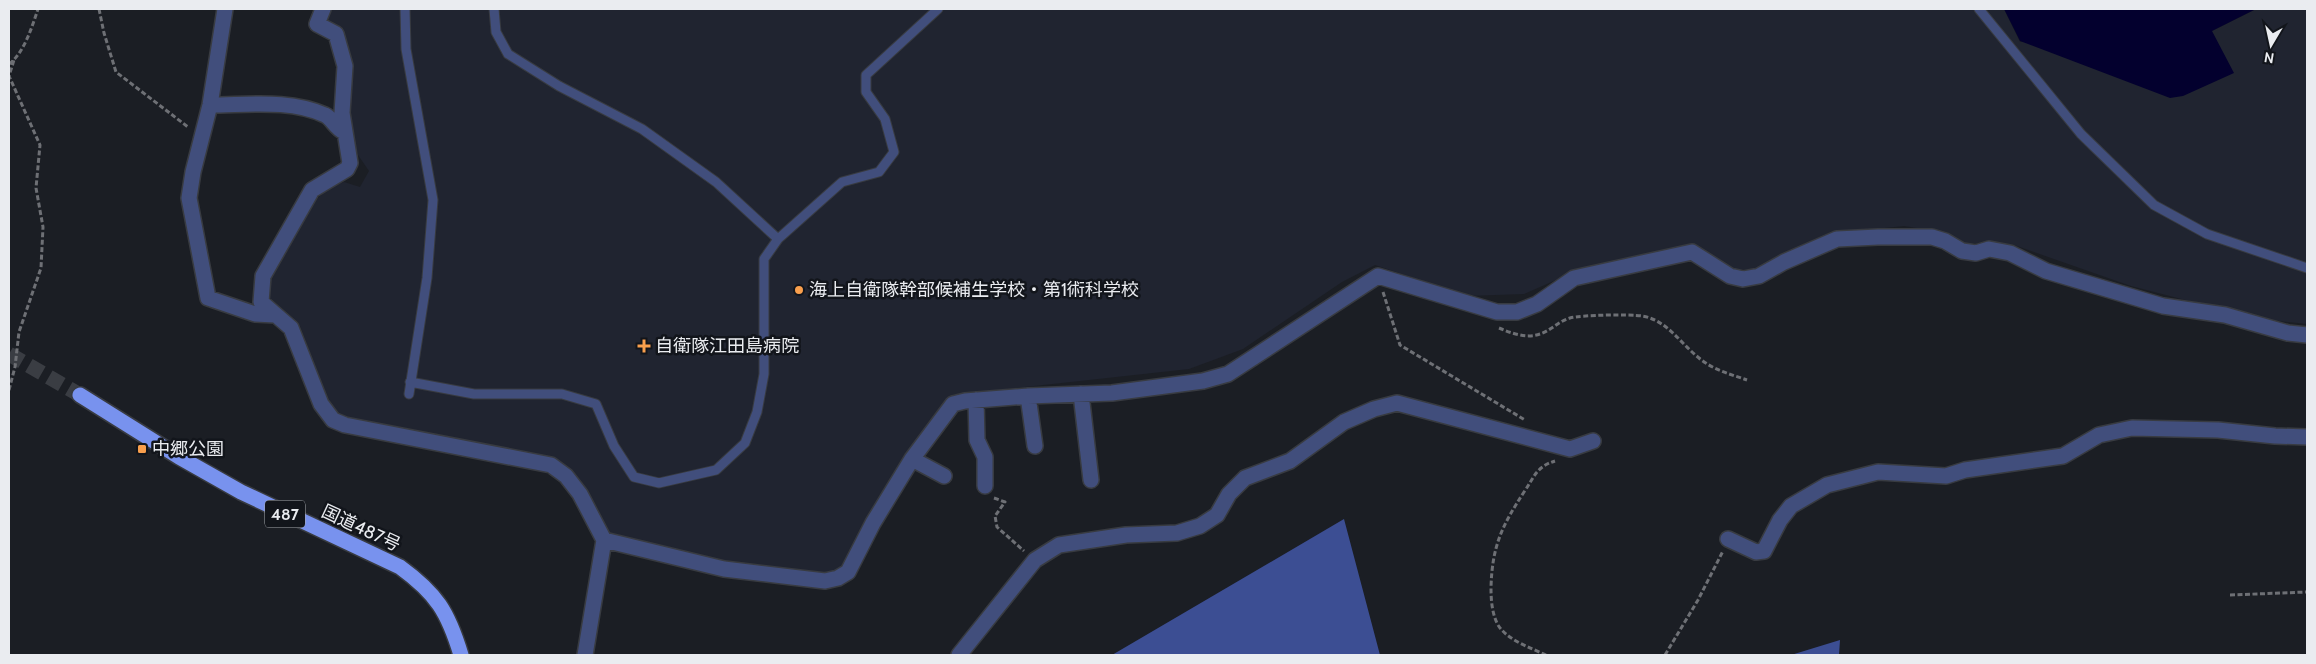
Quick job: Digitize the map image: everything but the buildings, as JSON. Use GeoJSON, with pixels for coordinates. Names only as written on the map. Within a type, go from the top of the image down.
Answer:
{"type":"FeatureCollection","features":[{"type":"Feature","properties":{"kind":"highway","name":"国道487号"},"geometry":{"type":"LineString","coordinates":[[80,395],[241,492],[400,568],[420,582],[443,608],[453,628],[461,655]]}},
{"type":"Feature","properties":{"kind":"street"},"geometry":{"type":"LineString","coordinates":[[225,9],[210,105],[188,198],[208,298],[255,314],[275,315]]}},
{"type":"Feature","properties":{"kind":"street"},"geometry":{"type":"LineString","coordinates":[[323,9],[317,24],[336,34],[345,66],[342,113],[350,163],[347,169],[312,190],[263,276],[261,302],[291,328],[321,404],[333,420],[345,425],[551,465],[566,476],[580,494],[604,540],[585,655]]}},
{"type":"Feature","properties":{"kind":"street"},"geometry":{"type":"LineString","coordinates":[[210,105],[290,105],[327,115],[336,129],[344,132]]}},
{"type":"Feature","properties":{"kind":"street"},"geometry":{"type":"LineString","coordinates":[[604,540],[724,568],[825,581],[838,578],[848,572],[873,523],[912,459],[953,404],[976,400],[1028,396],[1112,393],[1203,381],[1228,374],[1378,276],[1497,312],[1517,312],[1538,304],[1574,278],[1692,252],[1730,276],[1743,279],[1759,276],[1784,262],[1837,239],[1932,237],[1945,241],[1962,251],[1976,253],[1989,249],[2010,253],[2046,271],[2163,306],[2225,315],[2288,332],[2307,335]]}},
{"type":"Feature","properties":{"kind":"street"},"geometry":{"type":"LineString","coordinates":[[1081,394],[1090,480]]}},
{"type":"Feature","properties":{"kind":"street"},"geometry":{"type":"LineString","coordinates":[[1028,396],[1035,446]]}},
{"type":"Feature","properties":{"kind":"street"},"geometry":{"type":"LineString","coordinates":[[976,400],[977,440],[985,457],[985,486]]}},
{"type":"Feature","properties":{"kind":"street"},"geometry":{"type":"LineString","coordinates":[[959,655],[1035,560],[1059,545],[1126,535],[1177,533],[1200,526],[1217,516],[1229,494],[1245,478],[1290,461],[1344,422],[1374,409],[1396,403],[1570,448],[1593,441]]}},
{"type":"Feature","properties":{"kind":"street"},"geometry":{"type":"LineString","coordinates":[[1728,539],[1756,552],[1764,551],[1780,520],[1792,506],[1827,485],[1878,472],[1946,476],[1965,470],[2063,456],[2099,435],[2132,428],[2218,430],[2274,436],[2307,437]]}},
{"type":"Feature","properties":{"kind":"street"},"geometry":{"type":"LineString","coordinates":[[912,459],[944,476]]}},
{"type":"Feature","properties":{"kind":"lane"},"geometry":{"type":"LineString","coordinates":[[405,9],[406,49],[433,200],[427,278],[409,394]]}},
{"type":"Feature","properties":{"kind":"lane"},"geometry":{"type":"LineString","coordinates":[[494,9],[496,32],[508,54],[560,86],[642,129],[716,182],[778,239]]}},
{"type":"Feature","properties":{"kind":"lane"},"geometry":{"type":"LineString","coordinates":[[410,382],[474,394],[562,394],[596,404],[614,446],[634,478],[659,483],[716,470],[746,443],[757,412],[764,374],[764,259],[778,239],[842,182],[878,172],[894,152],[885,119],[866,92],[866,75],[938,9]]}},
{"type":"Feature","properties":{"kind":"lane"},"geometry":{"type":"LineString","coordinates":[[1979,9],[2009,43],[2081,134],[2154,205],[2207,234],[2307,268]]}},
{"type":"Feature","properties":{"kind":"path"},"geometry":{"type":"LineString","coordinates":[[9,390],[15,367],[19,332],[41,268],[43,227],[36,188],[40,146],[9,76],[14,60],[32,28],[38,9]]}},
{"type":"Feature","properties":{"kind":"path"},"geometry":{"type":"LineString","coordinates":[[99,9],[108,50],[116,72],[191,130],[202,134]]}},
{"type":"Feature","properties":{"kind":"path"},"geometry":{"type":"LineString","coordinates":[[9,64],[14,60]]}},
{"type":"Feature","properties":{"kind":"path"},"geometry":{"type":"LineString","coordinates":[[1378,276],[1400,345],[1526,422],[1518,422]]}},
{"type":"Feature","properties":{"kind":"path"},"geometry":{"type":"LineString","coordinates":[[1491,326],[1527,336],[1539,334],[1567,319],[1578,316],[1645,316],[1664,326],[1699,358],[1718,370],[1747,380]]}},
{"type":"Feature","properties":{"kind":"path"},"geometry":{"type":"LineString","coordinates":[[1546,655],[1516,640],[1499,627],[1493,614],[1491,592],[1492,564],[1495,546],[1512,510],[1542,465],[1560,459]]}},
{"type":"Feature","properties":{"kind":"path"},"geometry":{"type":"LineString","coordinates":[[985,486],[989,496],[1005,502],[995,516],[996,527],[1035,560]]}},
{"type":"Feature","properties":{"kind":"path"},"geometry":{"type":"LineString","coordinates":[[1664,655],[1698,600],[1728,539]]}},
{"type":"Feature","properties":{"kind":"path"},"geometry":{"type":"LineString","coordinates":[[2230,595],[2307,592]]}},
{"type":"Feature","properties":{"kind":"shaded area","name":"海上自衛隊幹部候補生学校・第1術科学校"},"geometry":{"type":"Polygon","coordinates":[[[329,9],[2004,9],[2020,42],[2212,31],[2256,9],[2307,9],[2307,324],[2259,319],[2131,286],[2011,244],[1966,243],[1942,232],[1904,226],[1837,233],[1784,253],[1756,269],[1735,270],[1689,244],[1572,273],[1524,294],[1467,296],[1375,265],[1342,282],[1243,349],[1189,369],[952,395],[891,478],[850,559],[841,567],[830,573],[819,575],[722,562],[606,533],[580,481],[552,458],[342,419],[327,400],[300,326],[269,299],[270,280],[317,199],[328,188],[344,182],[360,187],[369,171],[358,155],[348,120],[352,63],[326,23],[329,9]]]}},
{"type":"Feature","properties":{"kind":"shaded area"},"geometry":{"type":"Polygon","coordinates":[[[2004,9],[2256,9],[2212,31],[2234,73],[2183,96],[2170,98],[2020,41],[2004,9]]]}},
{"type":"Feature","properties":{"kind":"shaded area"},"geometry":{"type":"Polygon","coordinates":[[[1344,519],[1380,655],[1112,655],[1344,519]]]}},
{"type":"Feature","properties":{"kind":"shaded area"},"geometry":{"type":"Polygon","coordinates":[[[1840,640],[1839,655],[1791,655],[1840,640]]]}},
{"type":"Feature","properties":{"kind":"tunnel"},"geometry":{"type":"LineString","coordinates":[[9,354],[80,395]]}},
{"type":"Feature","properties":{"kind":"place","name":"海上自衛隊幹部候補生学校・第1術科学校"},"geometry":{"type":"Point","coordinates":[799,290]}},
{"type":"Feature","properties":{"kind":"place","name":"自衛隊江田島病院"},"geometry":{"type":"Point","coordinates":[644,346]}},
{"type":"Feature","properties":{"kind":"place","name":"中郷公園"},"geometry":{"type":"Point","coordinates":[142,449]}}]}
